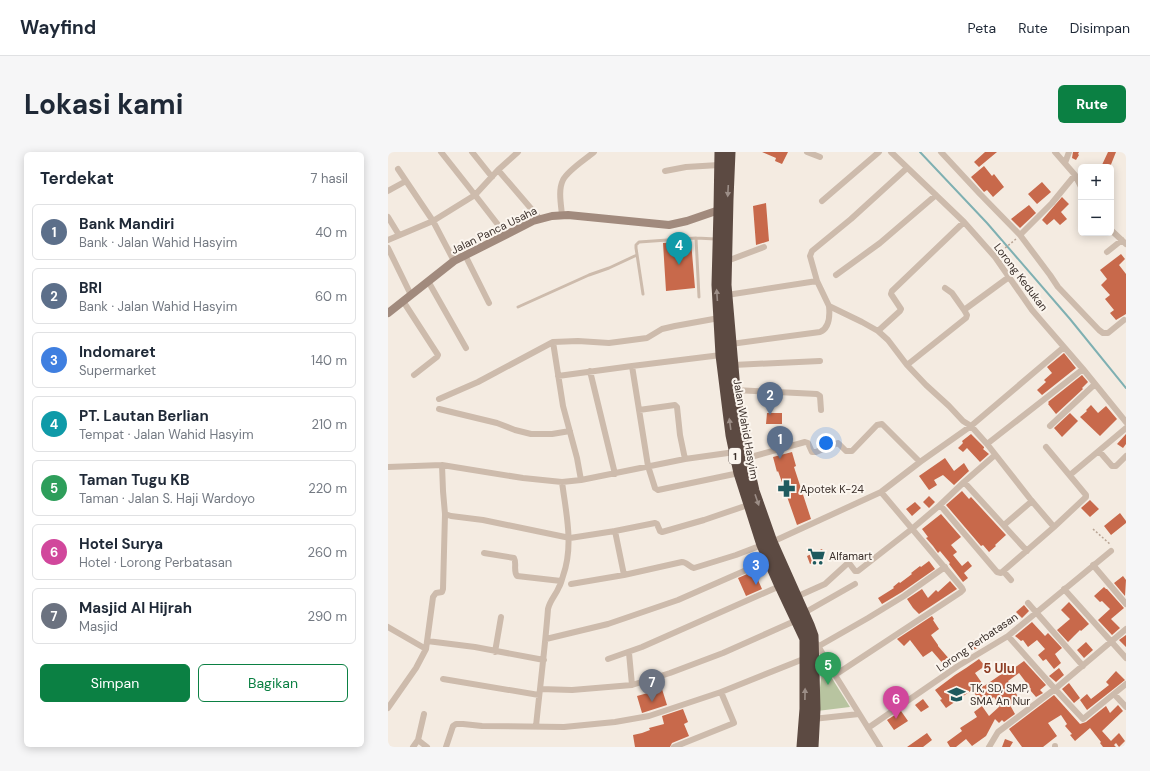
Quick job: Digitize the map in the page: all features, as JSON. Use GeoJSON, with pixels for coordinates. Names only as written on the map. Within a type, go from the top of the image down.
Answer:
{"type":"FeatureCollection","features":[{"type":"Feature","properties":{"kind":"highway","name":"Jalan Wahid Hasyim"},"geometry":{"type":"LineString","coordinates":[[720,152],[717,285],[721,355],[729,421],[738,473],[748,505],[796,598],[805,639],[809,719],[813,747]]}},
{"type":"Feature","properties":{"kind":"highway","name":"Jalan Wahid Hasyim"},"geometry":{"type":"LineString","coordinates":[[730,152],[727,295],[735,390],[741,433],[767,543],[769,560],[780,586],[813,636],[815,709],[809,719],[802,747]]}},
{"type":"Feature","properties":{"kind":"street"},"geometry":{"type":"LineString","coordinates":[[442,152],[506,235]]}},
{"type":"Feature","properties":{"kind":"street"},"geometry":{"type":"LineString","coordinates":[[472,152],[492,177]]}},
{"type":"Feature","properties":{"kind":"street"},"geometry":{"type":"LineString","coordinates":[[388,240],[433,221],[475,195],[498,170],[518,152]]}},
{"type":"Feature","properties":{"kind":"street"},"geometry":{"type":"LineString","coordinates":[[562,215],[560,193],[564,178],[586,154],[594,152]]}},
{"type":"Feature","properties":{"kind":"street"},"geometry":{"type":"LineString","coordinates":[[807,152],[820,157]]}},
{"type":"Feature","properties":{"kind":"street"},"geometry":{"type":"LineString","coordinates":[[822,200],[879,152]]}},
{"type":"Feature","properties":{"kind":"street","name":"Lorong Kedukan"},"geometry":{"type":"LineString","coordinates":[[891,152],[964,222],[995,257],[1032,310],[1126,422]]}},
{"type":"Feature","properties":{"kind":"street"},"geometry":{"type":"LineString","coordinates":[[941,152],[1020,235],[1058,287],[1101,331],[1108,333],[1125,320]]}},
{"type":"Feature","properties":{"kind":"street"},"geometry":{"type":"LineString","coordinates":[[1055,152],[1078,182]]}},
{"type":"Feature","properties":{"kind":"street"},"geometry":{"type":"LineString","coordinates":[[1065,163],[1069,152]]}},
{"type":"Feature","properties":{"kind":"street"},"geometry":{"type":"LineString","coordinates":[[665,171],[686,167],[719,165]]}},
{"type":"Feature","properties":{"kind":"street"},"geometry":{"type":"LineString","coordinates":[[731,344],[820,332],[826,329],[830,312],[829,306],[817,281],[810,256],[812,251],[852,219],[907,168]]}},
{"type":"Feature","properties":{"kind":"street"},"geometry":{"type":"LineString","coordinates":[[398,169],[433,221],[454,261]]}},
{"type":"Feature","properties":{"kind":"street"},"geometry":{"type":"LineString","coordinates":[[498,170],[540,219]]}},
{"type":"Feature","properties":{"kind":"street"},"geometry":{"type":"LineString","coordinates":[[1020,235],[1075,176]]}},
{"type":"Feature","properties":{"kind":"street"},"geometry":{"type":"LineString","coordinates":[[388,191],[406,181]]}},
{"type":"Feature","properties":{"kind":"street"},"geometry":{"type":"LineString","coordinates":[[836,275],[880,243],[936,195]]}},
{"type":"Feature","properties":{"kind":"street","name":"Jalan Panca Usaha"},"geometry":{"type":"LineString","coordinates":[[389,311],[454,261],[540,219],[562,215],[669,225],[687,221],[719,210]]}},
{"type":"Feature","properties":{"kind":"street"},"geometry":{"type":"LineString","coordinates":[[388,217],[400,235]]}},
{"type":"Feature","properties":{"kind":"street"},"geometry":{"type":"LineString","coordinates":[[878,331],[901,309],[891,294],[892,291],[964,222]]}},
{"type":"Feature","properties":{"kind":"street"},"geometry":{"type":"LineString","coordinates":[[1107,252],[1124,242],[1114,233]]}},
{"type":"Feature","properties":{"kind":"street"},"geometry":{"type":"LineString","coordinates":[[727,261],[764,247]]}},
{"type":"Feature","properties":{"kind":"street"},"geometry":{"type":"LineString","coordinates":[[388,248],[411,295]]}},
{"type":"Feature","properties":{"kind":"street"},"geometry":{"type":"LineString","coordinates":[[465,255],[489,303]]}},
{"type":"Feature","properties":{"kind":"street"},"geometry":{"type":"LineString","coordinates":[[964,310],[1009,277]]}},
{"type":"Feature","properties":{"kind":"street"},"geometry":{"type":"LineString","coordinates":[[727,295],[817,281]]}},
{"type":"Feature","properties":{"kind":"street"},"geometry":{"type":"LineString","coordinates":[[428,282],[466,348]]}},
{"type":"Feature","properties":{"kind":"street"},"geometry":{"type":"LineString","coordinates":[[908,365],[967,316],[952,293],[946,288]]}},
{"type":"Feature","properties":{"kind":"street"},"geometry":{"type":"LineString","coordinates":[[403,301],[438,355],[414,374]]}},
{"type":"Feature","properties":{"kind":"street"},"geometry":{"type":"LineString","coordinates":[[829,306],[878,331],[888,340],[926,386],[949,406],[963,421],[971,426],[987,444],[1054,527]]}},
{"type":"Feature","properties":{"kind":"street"},"geometry":{"type":"LineString","coordinates":[[439,399],[478,382],[553,342],[578,341],[609,343],[647,338],[662,330],[675,326],[719,318]]}},
{"type":"Feature","properties":{"kind":"street"},"geometry":{"type":"LineString","coordinates":[[553,342],[563,406],[577,458],[581,480]]}},
{"type":"Feature","properties":{"kind":"street"},"geometry":{"type":"LineString","coordinates":[[571,584],[624,575],[682,562],[694,568],[736,555],[767,543],[882,492],[920,462],[971,426],[1064,348]]}},
{"type":"Feature","properties":{"kind":"street"},"geometry":{"type":"LineString","coordinates":[[558,376],[721,355]]}},
{"type":"Feature","properties":{"kind":"street"},"geometry":{"type":"LineString","coordinates":[[733,365],[820,361]]}},
{"type":"Feature","properties":{"kind":"street"},"geometry":{"type":"LineString","coordinates":[[632,366],[648,466],[654,487],[658,490],[738,473]]}},
{"type":"Feature","properties":{"kind":"street"},"geometry":{"type":"LineString","coordinates":[[987,444],[1083,369]]}},
{"type":"Feature","properties":{"kind":"street"},"geometry":{"type":"LineString","coordinates":[[590,371],[615,474]]}},
{"type":"Feature","properties":{"kind":"street"},"geometry":{"type":"LineString","coordinates":[[1050,426],[1095,384]]}},
{"type":"Feature","properties":{"kind":"street"},"geometry":{"type":"LineString","coordinates":[[735,390],[818,394],[820,397],[821,410]]}},
{"type":"Feature","properties":{"kind":"street"},"geometry":{"type":"LineString","coordinates":[[639,410],[675,405],[677,407],[680,435],[685,459]]}},
{"type":"Feature","properties":{"kind":"street"},"geometry":{"type":"LineString","coordinates":[[440,409],[497,422],[515,430],[531,434],[552,434],[570,431]]}},
{"type":"Feature","properties":{"kind":"street"},"geometry":{"type":"LineString","coordinates":[[746,458],[805,442],[808,443],[812,452],[816,452],[838,443],[846,451],[852,451],[877,425],[882,424],[920,462]]}},
{"type":"Feature","properties":{"kind":"street"},"geometry":{"type":"LineString","coordinates":[[1070,475],[1126,428]]}},
{"type":"Feature","properties":{"kind":"street"},"geometry":{"type":"LineString","coordinates":[[940,505],[997,572],[1001,574],[1086,497],[1070,475],[1046,447]]}},
{"type":"Feature","properties":{"kind":"street"},"geometry":{"type":"LineString","coordinates":[[1099,451],[1112,466],[1116,466],[1126,456]]}},
{"type":"Feature","properties":{"kind":"street"},"geometry":{"type":"LineString","coordinates":[[388,462],[388,468],[442,464],[523,478],[562,482],[615,474],[685,459],[735,452]]}},
{"type":"Feature","properties":{"kind":"street"},"geometry":{"type":"LineString","coordinates":[[796,598],[825,584],[848,563],[854,571],[858,571],[913,528],[995,455]]}},
{"type":"Feature","properties":{"kind":"street"},"geometry":{"type":"LineString","coordinates":[[388,708],[416,668],[426,649],[433,597],[436,593],[442,592],[445,514],[442,464]]}},
{"type":"Feature","properties":{"kind":"street"},"geometry":{"type":"LineString","coordinates":[[536,726],[549,604],[560,586],[568,559],[570,538],[562,482]]}},
{"type":"Feature","properties":{"kind":"street"},"geometry":{"type":"LineString","coordinates":[[964,482],[1027,551]]}},
{"type":"Feature","properties":{"kind":"street"},"geometry":{"type":"LineString","coordinates":[[835,675],[961,592],[962,588],[945,566],[882,492]]}},
{"type":"Feature","properties":{"kind":"street"},"geometry":{"type":"LineString","coordinates":[[1004,525],[1032,501]]}},
{"type":"Feature","properties":{"kind":"street"},"geometry":{"type":"LineString","coordinates":[[445,514],[484,520],[570,538],[655,523],[662,532],[748,505]]}},
{"type":"Feature","properties":{"kind":"street"},"geometry":{"type":"LineString","coordinates":[[615,531],[624,575]]}},
{"type":"Feature","properties":{"kind":"street","name":"Lorong Perbatasan"},"geometry":{"type":"LineString","coordinates":[[868,728],[958,666],[1008,636],[1110,551]]}},
{"type":"Feature","properties":{"kind":"street"},"geometry":{"type":"LineString","coordinates":[[484,553],[514,558],[515,574],[517,576],[561,581]]}},
{"type":"Feature","properties":{"kind":"street"},"geometry":{"type":"LineString","coordinates":[[546,639],[608,624],[678,600],[769,560]]}},
{"type":"Feature","properties":{"kind":"street"},"geometry":{"type":"LineString","coordinates":[[1092,565],[1126,604]]}},
{"type":"Feature","properties":{"kind":"street"},"geometry":{"type":"LineString","coordinates":[[818,646],[904,596],[945,566]]}},
{"type":"Feature","properties":{"kind":"street"},"geometry":{"type":"LineString","coordinates":[[1004,572],[1011,580]]}},
{"type":"Feature","properties":{"kind":"street"},"geometry":{"type":"LineString","coordinates":[[443,679],[539,692],[632,684],[670,673],[723,653],[800,617],[855,584]]}},
{"type":"Feature","properties":{"kind":"street"},"geometry":{"type":"LineString","coordinates":[[608,659],[629,653],[780,586]]}},
{"type":"Feature","properties":{"kind":"street"},"geometry":{"type":"LineString","coordinates":[[1064,589],[1126,658]]}},
{"type":"Feature","properties":{"kind":"street"},"geometry":{"type":"LineString","coordinates":[[1028,603],[1083,666]]}},
{"type":"Feature","properties":{"kind":"street"},"geometry":{"type":"LineString","coordinates":[[495,652],[501,617]]}},
{"type":"Feature","properties":{"kind":"street"},"geometry":{"type":"LineString","coordinates":[[388,627],[426,649]]}},
{"type":"Feature","properties":{"kind":"street"},"geometry":{"type":"LineString","coordinates":[[989,747],[998,732],[1055,689],[1126,628]]}},
{"type":"Feature","properties":{"kind":"street"},"geometry":{"type":"LineString","coordinates":[[813,636],[835,675],[880,747]]}},
{"type":"Feature","properties":{"kind":"street"},"geometry":{"type":"LineString","coordinates":[[1008,636],[1083,718],[1126,684]]}},
{"type":"Feature","properties":{"kind":"street"},"geometry":{"type":"LineString","coordinates":[[427,640],[544,660]]}},
{"type":"Feature","properties":{"kind":"street"},"geometry":{"type":"LineString","coordinates":[[629,653],[632,684]]}},
{"type":"Feature","properties":{"kind":"street"},"geometry":{"type":"LineString","coordinates":[[446,747],[453,726],[456,724],[482,726],[564,727],[615,722],[649,716],[721,692],[806,658]]}},
{"type":"Feature","properties":{"kind":"street"},"geometry":{"type":"LineString","coordinates":[[674,747],[734,723],[721,692]]}},
{"type":"Feature","properties":{"kind":"street"},"geometry":{"type":"LineString","coordinates":[[1114,694],[1126,707]]}},
{"type":"Feature","properties":{"kind":"street"},"geometry":{"type":"LineString","coordinates":[[413,747],[418,740],[424,714]]}},
{"type":"Feature","properties":{"kind":"street"},"geometry":{"type":"LineString","coordinates":[[809,719],[859,714]]}},
{"type":"Feature","properties":{"kind":"street"},"geometry":{"type":"LineString","coordinates":[[418,740],[427,747]]}},
{"type":"Feature","properties":{"kind":"lane"},"geometry":{"type":"LineString","coordinates":[[643,294],[636,245],[639,242],[696,238],[718,239]]}},
{"type":"Feature","properties":{"kind":"lane"},"geometry":{"type":"LineString","coordinates":[[696,238],[699,297]]}},
{"type":"Feature","properties":{"kind":"lane"},"geometry":{"type":"LineString","coordinates":[[518,307],[637,255]]}},
{"type":"Feature","properties":{"kind":"path"},"geometry":{"type":"LineString","coordinates":[[1000,252],[1011,243]]}},
{"type":"Feature","properties":{"kind":"path"},"geometry":{"type":"LineString","coordinates":[[1093,529],[1110,544],[1112,548],[1110,551]]}},
{"type":"Feature","properties":{"kind":"green space"},"geometry":{"type":"Polygon","coordinates":[[[823,664],[850,707],[817,711],[823,664]]]}},
{"type":"Feature","properties":{"kind":"building"},"geometry":{"type":"Polygon","coordinates":[[[762,152],[788,152],[782,164],[775,161],[776,158],[762,152]]]}},
{"type":"Feature","properties":{"kind":"building"},"geometry":{"type":"Polygon","coordinates":[[[985,152],[997,152],[979,167],[974,162],[985,152]]]}},
{"type":"Feature","properties":{"kind":"building"},"geometry":{"type":"Polygon","coordinates":[[[1073,152],[1079,152],[1076,160],[1072,158],[1073,152]]]}},
{"type":"Feature","properties":{"kind":"building"},"geometry":{"type":"Polygon","coordinates":[[[1108,152],[1116,152],[1111,164],[1102,164],[1108,152]]]}},
{"type":"Feature","properties":{"kind":"building"},"geometry":{"type":"Polygon","coordinates":[[[984,166],[992,176],[994,174],[1004,187],[993,197],[987,190],[984,192],[971,177],[984,166]]]}},
{"type":"Feature","properties":{"kind":"building"},"geometry":{"type":"Polygon","coordinates":[[[1042,182],[1051,192],[1037,204],[1028,194],[1042,182]]]}},
{"type":"Feature","properties":{"kind":"building"},"geometry":{"type":"Polygon","coordinates":[[[1062,197],[1069,204],[1061,212],[1067,219],[1060,225],[1054,219],[1047,225],[1042,220],[1062,197]]]}},
{"type":"Feature","properties":{"kind":"building"},"geometry":{"type":"Polygon","coordinates":[[[766,203],[769,241],[756,245],[753,206],[766,203]]]}},
{"type":"Feature","properties":{"kind":"building"},"geometry":{"type":"Polygon","coordinates":[[[1029,205],[1036,213],[1020,228],[1011,219],[1029,205]]]}},
{"type":"Feature","properties":{"kind":"building"},"geometry":{"type":"Polygon","coordinates":[[[691,241],[695,288],[666,291],[663,243],[691,241]]]}},
{"type":"Feature","properties":{"kind":"building"},"geometry":{"type":"Polygon","coordinates":[[[1121,254],[1125,259],[1119,265],[1126,274],[1126,314],[1116,320],[1110,313],[1114,310],[1105,299],[1110,295],[1101,285],[1107,279],[1100,270],[1121,254]]]}},
{"type":"Feature","properties":{"kind":"building"},"geometry":{"type":"Polygon","coordinates":[[[1064,353],[1076,368],[1042,395],[1037,390],[1046,382],[1044,380],[1052,373],[1047,367],[1064,353]]]}},
{"type":"Feature","properties":{"kind":"building"},"geometry":{"type":"Polygon","coordinates":[[[1082,375],[1088,382],[1082,388],[1083,389],[1056,414],[1048,402],[1082,375]]]}},
{"type":"Feature","properties":{"kind":"building"},"geometry":{"type":"Polygon","coordinates":[[[1091,405],[1098,413],[1106,406],[1117,419],[1100,436],[1080,417],[1091,405]]]}},
{"type":"Feature","properties":{"kind":"building"},"geometry":{"type":"Polygon","coordinates":[[[767,413],[782,413],[782,424],[766,424],[767,413]]]}},
{"type":"Feature","properties":{"kind":"building"},"geometry":{"type":"Polygon","coordinates":[[[1070,413],[1078,421],[1062,437],[1054,428],[1070,413]]]}},
{"type":"Feature","properties":{"kind":"building"},"geometry":{"type":"Polygon","coordinates":[[[971,434],[989,454],[980,462],[967,448],[963,452],[958,448],[963,443],[962,441],[971,434]]]}},
{"type":"Feature","properties":{"kind":"building"},"geometry":{"type":"Polygon","coordinates":[[[1126,434],[1126,444],[1123,448],[1117,444],[1126,434]]]}},
{"type":"Feature","properties":{"kind":"building"},"geometry":{"type":"Polygon","coordinates":[[[792,452],[796,466],[794,467],[811,519],[797,525],[778,471],[777,472],[773,457],[792,452]]]}},
{"type":"Feature","properties":{"kind":"building"},"geometry":{"type":"Polygon","coordinates":[[[945,458],[954,471],[964,463],[969,471],[954,485],[943,475],[934,480],[937,485],[929,490],[919,476],[945,458]]]}},
{"type":"Feature","properties":{"kind":"building"},"geometry":{"type":"Polygon","coordinates":[[[962,491],[969,499],[971,497],[1006,535],[989,552],[983,545],[981,546],[946,505],[962,491]]]}},
{"type":"Feature","properties":{"kind":"building"},"geometry":{"type":"Polygon","coordinates":[[[929,496],[935,502],[929,508],[923,502],[929,496]]]}},
{"type":"Feature","properties":{"kind":"building"},"geometry":{"type":"Polygon","coordinates":[[[1090,500],[1099,509],[1090,517],[1081,508],[1090,500]]]}},
{"type":"Feature","properties":{"kind":"building"},"geometry":{"type":"Polygon","coordinates":[[[915,502],[921,508],[912,516],[906,509],[915,502]]]}},
{"type":"Feature","properties":{"kind":"building"},"geometry":{"type":"Polygon","coordinates":[[[1120,513],[1126,523],[1111,535],[1104,526],[1120,513]]]}},
{"type":"Feature","properties":{"kind":"building"},"geometry":{"type":"Polygon","coordinates":[[[941,514],[961,537],[951,545],[957,552],[953,555],[962,566],[968,561],[972,566],[964,573],[968,578],[963,582],[940,551],[938,553],[926,538],[928,537],[922,529],[941,514]]]}},
{"type":"Feature","properties":{"kind":"building","name":"Alfamart"},"geometry":{"type":"Polygon","coordinates":[[[822,549],[825,556],[810,564],[807,556],[822,549]]]}},
{"type":"Feature","properties":{"kind":"building"},"geometry":{"type":"Polygon","coordinates":[[[929,561],[935,569],[882,604],[878,598],[894,588],[893,587],[899,582],[900,583],[920,566],[921,567],[929,561]]]}},
{"type":"Feature","properties":{"kind":"building"},"geometry":{"type":"Polygon","coordinates":[[[754,571],[762,589],[746,596],[738,578],[754,571]]]}},
{"type":"Feature","properties":{"kind":"building"},"geometry":{"type":"Polygon","coordinates":[[[1123,576],[1126,580],[1125,596],[1114,583],[1123,576]]]}},
{"type":"Feature","properties":{"kind":"building"},"geometry":{"type":"Polygon","coordinates":[[[950,581],[957,589],[919,614],[907,599],[922,589],[928,598],[936,590],[938,592],[950,581]]]}},
{"type":"Feature","properties":{"kind":"building"},"geometry":{"type":"Polygon","coordinates":[[[1104,587],[1124,608],[1111,619],[1120,628],[1112,635],[1098,620],[1110,609],[1094,596],[1104,587]]]}},
{"type":"Feature","properties":{"kind":"building"},"geometry":{"type":"Polygon","coordinates":[[[1069,602],[1089,624],[1081,631],[1080,630],[1068,642],[1057,630],[1070,619],[1061,610],[1069,602]]]}},
{"type":"Feature","properties":{"kind":"building"},"geometry":{"type":"Polygon","coordinates":[[[1024,605],[1029,611],[1022,618],[1016,612],[1024,605]]]}},
{"type":"Feature","properties":{"kind":"building"},"geometry":{"type":"Polygon","coordinates":[[[932,616],[939,629],[931,635],[951,661],[945,666],[932,651],[923,657],[910,640],[904,646],[897,639],[932,616]]]}},
{"type":"Feature","properties":{"kind":"building"},"geometry":{"type":"Polygon","coordinates":[[[1032,622],[1045,636],[1048,633],[1062,648],[1055,654],[1061,663],[1054,669],[1046,659],[1043,661],[1038,655],[1045,649],[1037,640],[1028,647],[1023,640],[1021,641],[1015,636],[1032,622]]]}},
{"type":"Feature","properties":{"kind":"building"},"geometry":{"type":"Polygon","coordinates":[[[1126,635],[1126,647],[1119,640],[1126,635]]]}},
{"type":"Feature","properties":{"kind":"building"},"geometry":{"type":"Polygon","coordinates":[[[975,639],[980,646],[974,650],[969,643],[975,639]]]}},
{"type":"Feature","properties":{"kind":"building"},"geometry":{"type":"Polygon","coordinates":[[[1086,642],[1093,650],[1084,658],[1077,650],[1086,642]]]}},
{"type":"Feature","properties":{"kind":"building"},"geometry":{"type":"Polygon","coordinates":[[[979,659],[985,666],[975,673],[984,686],[1024,661],[1046,685],[1040,690],[1043,693],[1036,697],[1019,673],[1008,681],[1019,698],[1010,705],[1015,714],[1004,722],[1002,720],[999,723],[995,719],[986,736],[972,746],[966,739],[956,747],[950,747],[947,742],[962,731],[960,728],[977,717],[974,712],[982,706],[989,716],[1000,706],[994,697],[983,705],[972,690],[946,708],[940,700],[942,699],[935,690],[979,659]]]}},
{"type":"Feature","properties":{"kind":"building"},"geometry":{"type":"Polygon","coordinates":[[[1059,668],[1064,675],[1056,682],[1049,676],[1059,668]]]}},
{"type":"Feature","properties":{"kind":"building"},"geometry":{"type":"Polygon","coordinates":[[[1116,671],[1125,680],[1087,710],[1080,700],[1087,694],[1091,699],[1109,685],[1106,682],[1116,671]]]}},
{"type":"Feature","properties":{"kind":"building"},"geometry":{"type":"Polygon","coordinates":[[[1069,683],[1080,698],[1074,703],[1062,689],[1069,683]]]}},
{"type":"Feature","properties":{"kind":"building"},"geometry":{"type":"Polygon","coordinates":[[[662,689],[667,705],[642,713],[637,696],[662,689]]]}},
{"type":"Feature","properties":{"kind":"building"},"geometry":{"type":"Polygon","coordinates":[[[1054,695],[1080,724],[1086,722],[1106,706],[1110,713],[1118,705],[1123,711],[1102,731],[1111,741],[1119,733],[1125,741],[1119,747],[1116,743],[1114,745],[1116,747],[1103,747],[1090,728],[1075,741],[1070,735],[1072,734],[1065,726],[1067,724],[1061,715],[1048,723],[1057,736],[1043,747],[1022,747],[1009,729],[1054,695]]]}},
{"type":"Feature","properties":{"kind":"building"},"geometry":{"type":"Polygon","coordinates":[[[923,699],[929,707],[921,712],[915,705],[923,699]]]}},
{"type":"Feature","properties":{"kind":"building"},"geometry":{"type":"Polygon","coordinates":[[[683,709],[688,722],[684,724],[689,736],[672,743],[670,747],[635,747],[633,735],[650,730],[649,728],[664,724],[662,716],[683,709]]]}},
{"type":"Feature","properties":{"kind":"building"},"geometry":{"type":"Polygon","coordinates":[[[901,711],[908,721],[894,730],[887,720],[901,711]]]}},
{"type":"Feature","properties":{"kind":"building"},"geometry":{"type":"Polygon","coordinates":[[[927,733],[932,740],[923,747],[907,747],[927,733]]]}},
{"type":"Feature","properties":{"kind":"building"},"geometry":{"type":"Polygon","coordinates":[[[1005,739],[1013,742],[1010,747],[1002,747],[1005,739]]]}},
{"type":"Feature","properties":{"kind":"waterway"},"geometry":{"type":"LineString","coordinates":[[920,152],[987,223],[1070,319],[1126,388]]}},
{"type":"Feature","properties":{"kind":"place","name":"PT. Lautan Berlian"},"geometry":{"type":"Point","coordinates":[679,265]}},
{"type":"Feature","properties":{"kind":"place","name":"BRI"},"geometry":{"type":"Point","coordinates":[770,415]}},
{"type":"Feature","properties":{"kind":"place","name":"Bank Mandiri"},"geometry":{"type":"Point","coordinates":[780,459]}},
{"type":"Feature","properties":{"kind":"place","name":"Apotek K-24"},"geometry":{"type":"Point","coordinates":[787,489]}},
{"type":"Feature","properties":{"kind":"place","name":"Alfamart"},"geometry":{"type":"Point","coordinates":[816,556]}},
{"type":"Feature","properties":{"kind":"place","name":"Indomaret"},"geometry":{"type":"Point","coordinates":[756,585]}},
{"type":"Feature","properties":{"kind":"place","name":"Taman Tugu KB"},"geometry":{"type":"Point","coordinates":[828,685]}},
{"type":"Feature","properties":{"kind":"place","name":"TK, SD, SMP, SMA An Nur"},"geometry":{"type":"Point","coordinates":[957,694]}},
{"type":"Feature","properties":{"kind":"place","name":"Masjid Al Hijrah"},"geometry":{"type":"Point","coordinates":[652,702]}},
{"type":"Feature","properties":{"kind":"place","name":"Hotel Surya"},"geometry":{"type":"Point","coordinates":[896,719]}},
{"type":"Feature","properties":{"kind":"district","name":"5 Ulu"},"geometry":{"type":"Point","coordinates":[999,668]}}]}
